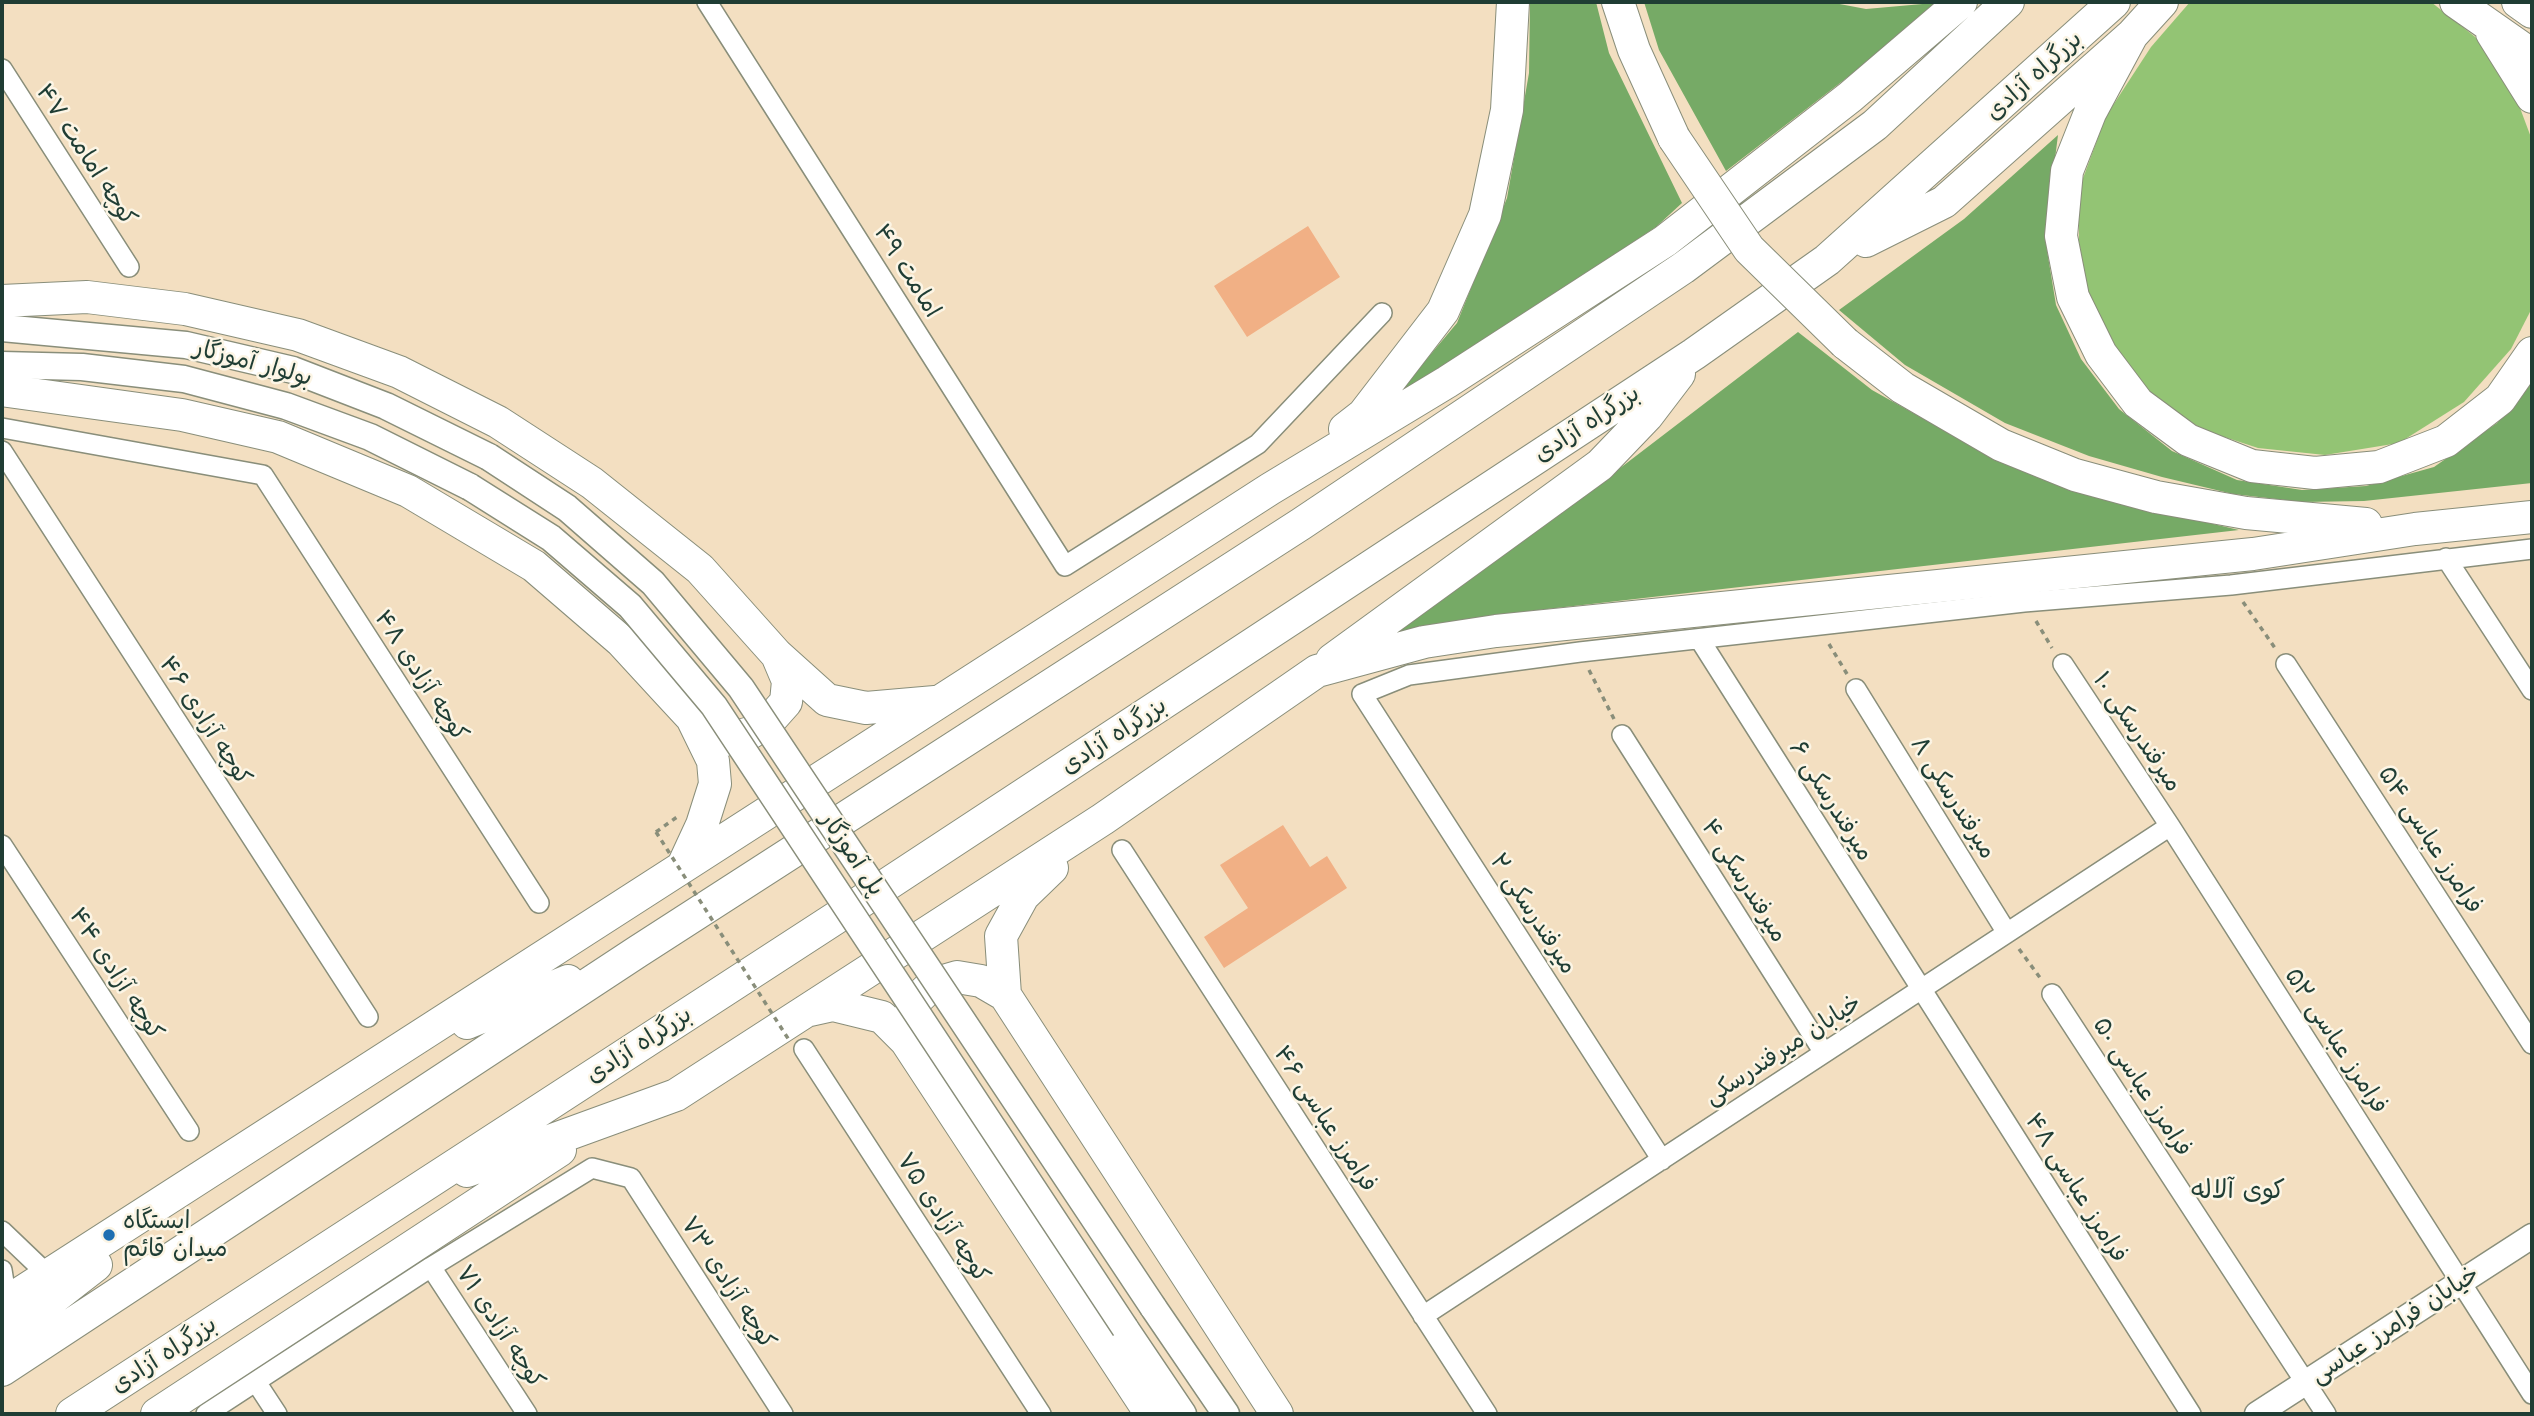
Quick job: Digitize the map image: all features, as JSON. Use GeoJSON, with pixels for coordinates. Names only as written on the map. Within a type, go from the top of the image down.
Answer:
{"type":"FeatureCollection","features":[{"type":"Feature","properties":{"kind":"highway"},"geometry":{"type":"LineString","coordinates":[[1270,489],[1363,415],[1443,311],[1485,215],[1507,110],[1513,2]]}},
{"type":"Feature","properties":{"kind":"highway"},"geometry":{"type":"LineString","coordinates":[[1618,2],[1634,50],[1674,138],[1749,249],[1845,343],[1914,394],[2001,444],[2075,475],[2156,497],[2246,513],[2415,529]]}},
{"type":"Feature","properties":{"kind":"highway"},"geometry":{"type":"LineString","coordinates":[[4,1303],[1270,489],[1447,382],[1665,242],[1850,97],[1961,2]]}},
{"type":"Feature","properties":{"kind":"highway"},"geometry":{"type":"LineString","coordinates":[[2,1370],[637,952],[1301,524],[1683,268],[1875,125],[2008,2]]}},
{"type":"Feature","properties":{"kind":"highway","name":"بزرگراه آزادی"},"geometry":{"type":"LineString","coordinates":[[72,1414],[857,905],[1694,354],[1827,260],[2114,2]]}},
{"type":"Feature","properties":{"kind":"highway"},"geometry":{"type":"LineString","coordinates":[[1827,260],[1944,202],[2132,35],[2162,2]]}},
{"type":"Feature","properties":{"kind":"highway"},"geometry":{"type":"LineString","coordinates":[[2456,2],[2532,55]]}},
{"type":"Feature","properties":{"kind":"highway"},"geometry":{"type":"LineString","coordinates":[[2518,2],[2532,12]]}},
{"type":"Feature","properties":{"kind":"highway"},"geometry":{"type":"LineString","coordinates":[[2485,23],[2532,97]]}},
{"type":"Feature","properties":{"kind":"highway"},"geometry":{"type":"LineString","coordinates":[[2132,35],[2090,113],[2067,171],[2062,236],[2073,298],[2101,354],[2138,403],[2188,440],[2252,466],[2315,473],[2378,467],[2446,441],[2500,399],[2532,353]]}},
{"type":"Feature","properties":{"kind":"highway"},"geometry":{"type":"LineString","coordinates":[[2,302],[87,297],[185,309],[298,335],[399,372],[498,422],[592,483],[699,569],[777,655],[827,700],[866,708],[940,701]]}},
{"type":"Feature","properties":{"kind":"highway"},"geometry":{"type":"LineString","coordinates":[[411,1192],[676,1095],[798,1034],[1317,671],[1600,465],[1647,416],[1694,354]]}},
{"type":"Feature","properties":{"kind":"highway"},"geometry":{"type":"LineString","coordinates":[[2,390],[183,415],[278,437],[408,491],[534,566],[621,641],[705,733],[725,740],[750,733],[770,720],[786,702],[788,681],[777,655]]}},
{"type":"Feature","properties":{"kind":"highway"},"geometry":{"type":"LineString","coordinates":[[1317,671],[1424,642],[1496,631],[2253,554],[2415,529],[2532,517]]}},
{"type":"Feature","properties":{"kind":"highway"},"geometry":{"type":"LineString","coordinates":[[683,866],[702,825],[715,784],[713,761],[692,718]]}},
{"type":"Feature","properties":{"kind":"highway"},"geometry":{"type":"LineString","coordinates":[[1005,995],[1001,936],[1023,896],[1103,819]]}},
{"type":"Feature","properties":{"kind":"highway"},"geometry":{"type":"LineString","coordinates":[[392,1054],[637,952]]}},
{"type":"Feature","properties":{"kind":"highway"},"geometry":{"type":"LineString","coordinates":[[906,1041],[906,1024],[915,1001],[933,984],[957,977],[981,981],[1005,995],[1277,1414]]}},
{"type":"Feature","properties":{"kind":"highway"},"geometry":{"type":"LineString","coordinates":[[798,1034],[833,1005],[882,1017],[906,1041],[1151,1414]]}},
{"type":"Feature","properties":{"kind":"highway"},"geometry":{"type":"LineString","coordinates":[[157,1414],[606,1120]]}},
{"type":"Feature","properties":{"kind":"highway"},"geometry":{"type":"LineString","coordinates":[[2,1338],[21,1326],[214,1168]]}},
{"type":"Feature","properties":{"kind":"main road","name":"بولوار آموزگار"},"geometry":{"type":"LineString","coordinates":[[2,328],[186,345],[293,370],[386,406],[489,457]]}},
{"type":"Feature","properties":{"kind":"main road","name":"بولوار آموزگار"},"geometry":{"type":"LineString","coordinates":[[2,365],[82,367],[184,379],[286,406],[370,437],[470,487]]}},
{"type":"Feature","properties":{"kind":"main road","name":"پل آموزگار"},"geometry":{"type":"LineString","coordinates":[[489,457],[567,508],[653,583],[741,688],[1226,1414]]}},
{"type":"Feature","properties":{"kind":"main road","name":"پل آموزگار"},"geometry":{"type":"LineString","coordinates":[[470,487],[551,538],[630,606],[714,706],[1183,1414]]}},
{"type":"Feature","properties":{"kind":"street","name":"امامت ۴۹"},"geometry":{"type":"LineString","coordinates":[[707,2],[1065,566],[1258,444],[1382,313]]}},
{"type":"Feature","properties":{"kind":"street","name":"کوچه امامت ۴۷"},"geometry":{"type":"LineString","coordinates":[[2,69],[129,267]]}},
{"type":"Feature","properties":{"kind":"street","name":"کوچه آزادی ۴۸"},"geometry":{"type":"LineString","coordinates":[[2,428],[263,475],[539,903]]}},
{"type":"Feature","properties":{"kind":"street","name":"کوچه آزادی ۴۶"},"geometry":{"type":"LineString","coordinates":[[2,452],[368,1017]]}},
{"type":"Feature","properties":{"kind":"street"},"geometry":{"type":"LineString","coordinates":[[1580,652],[2024,602],[2231,585],[2532,549]]}},
{"type":"Feature","properties":{"kind":"street"},"geometry":{"type":"LineString","coordinates":[[2446,558],[2532,690]]}},
{"type":"Feature","properties":{"kind":"street","name":"میرفندرسکی ۶"},"geometry":{"type":"LineString","coordinates":[[1700,640],[1921,989]]}},
{"type":"Feature","properties":{"kind":"street","name":"میرفندرسکی ۲"},"geometry":{"type":"LineString","coordinates":[[1580,652],[1409,675],[1362,695],[1662,1160]]}},
{"type":"Feature","properties":{"kind":"street","name":"میرفندرسکی ۱۰"},"geometry":{"type":"LineString","coordinates":[[2063,664],[2170,827]]}},
{"type":"Feature","properties":{"kind":"street","name":"فرامرز عباسی ۵۴"},"geometry":{"type":"LineString","coordinates":[[2286,664],[2532,1044]]}},
{"type":"Feature","properties":{"kind":"street","name":"میرفندرسکی ۸"},"geometry":{"type":"LineString","coordinates":[[1856,689],[2007,933]]}},
{"type":"Feature","properties":{"kind":"street","name":"میرفندرسکی ۴"},"geometry":{"type":"LineString","coordinates":[[1622,735],[1824,1053]]}},
{"type":"Feature","properties":{"kind":"street","name":"خیابان میرفندرسکی"},"geometry":{"type":"LineString","coordinates":[[1423,1316],[2170,827]]}},
{"type":"Feature","properties":{"kind":"street","name":"فرامرز عباسی ۵۲"},"geometry":{"type":"LineString","coordinates":[[2170,827],[2532,1394]]}},
{"type":"Feature","properties":{"kind":"street","name":"کوچه آزادی ۴۴"},"geometry":{"type":"LineString","coordinates":[[2,845],[189,1131]]}},
{"type":"Feature","properties":{"kind":"street","name":"فرامرز عباسی ۴۶"},"geometry":{"type":"LineString","coordinates":[[1122,850],[1487,1414]]}},
{"type":"Feature","properties":{"kind":"street","name":"فرامرز عباسی ۴۸"},"geometry":{"type":"LineString","coordinates":[[1921,989],[2191,1414]]}},
{"type":"Feature","properties":{"kind":"street","name":"فرامرز عباسی ۵۰"},"geometry":{"type":"LineString","coordinates":[[2052,995],[2326,1414]]}},
{"type":"Feature","properties":{"kind":"street","name":"کوچه آزادی ۷۵"},"geometry":{"type":"LineString","coordinates":[[798,1034],[1041,1414]]}},
{"type":"Feature","properties":{"kind":"street","name":"کوچه آزادی ۷۳"},"geometry":{"type":"LineString","coordinates":[[431,1267],[592,1168],[631,1178],[783,1414]]}},
{"type":"Feature","properties":{"kind":"street"},"geometry":{"type":"LineString","coordinates":[[2,1231],[48,1275]]}},
{"type":"Feature","properties":{"kind":"street","name":"خیابان فرامرز عباسی"},"geometry":{"type":"LineString","coordinates":[[2257,1414],[2532,1236]]}},
{"type":"Feature","properties":{"kind":"street"},"geometry":{"type":"LineString","coordinates":[[206,1414],[431,1267]]}},
{"type":"Feature","properties":{"kind":"street","name":"کوچه آزادی ۷۱"},"geometry":{"type":"LineString","coordinates":[[431,1267],[527,1414]]}},
{"type":"Feature","properties":{"kind":"street"},"geometry":{"type":"LineString","coordinates":[[2,1270],[4,1303]]}},
{"type":"Feature","properties":{"kind":"street"},"geometry":{"type":"LineString","coordinates":[[256,1382],[277,1414]]}},
{"type":"Feature","properties":{"kind":"path"},"geometry":{"type":"LineString","coordinates":[[2231,585],[2286,664]]}},
{"type":"Feature","properties":{"kind":"path"},"geometry":{"type":"LineString","coordinates":[[2024,602],[2063,664]]}},
{"type":"Feature","properties":{"kind":"path"},"geometry":{"type":"LineString","coordinates":[[1818,625],[1856,689]]}},
{"type":"Feature","properties":{"kind":"path"},"geometry":{"type":"LineString","coordinates":[[1580,652],[1622,735]]}},
{"type":"Feature","properties":{"kind":"path"},"geometry":{"type":"LineString","coordinates":[[687,810],[656,832],[798,1034]]}},
{"type":"Feature","properties":{"kind":"path"},"geometry":{"type":"LineString","coordinates":[[2007,933],[2052,995]]}},
{"type":"Feature","properties":{"kind":"green space"},"geometry":{"type":"Polygon","coordinates":[[[1530,2],[1596,2],[1609,53],[1682,203],[1656,227],[1388,405],[1457,323],[1507,198],[1529,73],[1530,2]]]}},
{"type":"Feature","properties":{"kind":"green space"},"geometry":{"type":"Polygon","coordinates":[[[1644,2],[1829,2],[1866,9],[1945,2],[1726,171],[1659,50],[1644,2]]]}},
{"type":"Feature","properties":{"kind":"green space"},"geometry":{"type":"Polygon","coordinates":[[[2190,2],[2431,2],[2479,40],[2514,92],[2532,140],[2532,308],[2511,349],[2464,402],[2399,443],[2325,455],[2258,448],[2203,430],[2151,394],[2118,351],[2089,295],[2079,242],[2079,189],[2106,116],[2151,47],[2190,2]]]}},
{"type":"Feature","properties":{"kind":"green space"},"geometry":{"type":"Polygon","coordinates":[[[2058,135],[2045,238],[2056,305],[2081,359],[2119,409],[2172,451],[2237,480],[2302,490],[2366,486],[2434,467],[2497,423],[2532,379],[2532,483],[2364,501],[2302,502],[2233,494],[2162,477],[2089,456],[2005,423],[1905,365],[1839,310],[1964,219],[2058,135]]]}},
{"type":"Feature","properties":{"kind":"green space"},"geometry":{"type":"Polygon","coordinates":[[[1798,332],[1872,390],[1988,455],[2085,494],[2239,530],[1495,615],[1381,636],[1581,498],[1798,332]]]}},
{"type":"Feature","properties":{"kind":"building"},"geometry":{"type":"Polygon","coordinates":[[[1308,226],[1340,277],[1247,337],[1214,286],[1308,226]]]}},
{"type":"Feature","properties":{"kind":"building"},"geometry":{"type":"Polygon","coordinates":[[[1283,825],[1310,867],[1327,856],[1347,888],[1224,968],[1204,937],[1248,908],[1220,865],[1283,825]]]}},
{"type":"Feature","properties":{"kind":"place","name":"ایستگاه میدان قائم"},"geometry":{"type":"Point","coordinates":[109,1235]}},
{"type":"Feature","properties":{"kind":"district","name":"کوی آلاله"},"geometry":{"type":"Point","coordinates":[2238,1191]}}]}
